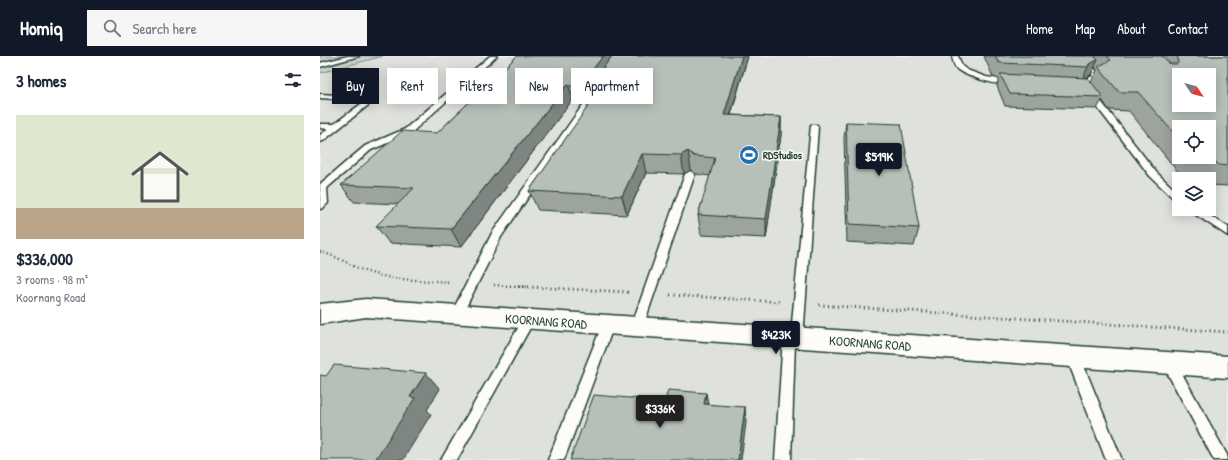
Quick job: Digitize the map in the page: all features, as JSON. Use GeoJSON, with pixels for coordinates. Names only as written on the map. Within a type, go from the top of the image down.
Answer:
{"type":"FeatureCollection","features":[{"type":"Feature","properties":{"kind":"street","name":"KOORNANG ROAD"},"geometry":{"type":"LineString","coordinates":[[320,314],[366,308],[1228,367]]}},
{"type":"Feature","properties":{"kind":"lane"},"geometry":{"type":"LineString","coordinates":[[320,65],[356,56]]}},
{"type":"Feature","properties":{"kind":"lane"},"geometry":{"type":"LineString","coordinates":[[320,206],[323,203],[322,188],[368,148],[408,131],[494,56]]}},
{"type":"Feature","properties":{"kind":"lane"},"geometry":{"type":"LineString","coordinates":[[955,56],[958,64],[965,70],[995,82],[1019,83]]}},
{"type":"Feature","properties":{"kind":"lane"},"geometry":{"type":"LineString","coordinates":[[1082,56],[1097,77],[1081,86],[1153,174],[1172,192]]}},
{"type":"Feature","properties":{"kind":"lane"},"geometry":{"type":"LineString","coordinates":[[320,96],[372,99],[320,139]]}},
{"type":"Feature","properties":{"kind":"lane"},"geometry":{"type":"LineString","coordinates":[[457,314],[496,236],[589,104]]}},
{"type":"Feature","properties":{"kind":"lane"},"geometry":{"type":"LineString","coordinates":[[320,126],[335,127]]}},
{"type":"Feature","properties":{"kind":"lane"},"geometry":{"type":"LineString","coordinates":[[783,460],[793,338],[800,304],[814,127]]}},
{"type":"Feature","properties":{"kind":"lane"},"geometry":{"type":"LineString","coordinates":[[637,327],[690,174]]}},
{"type":"Feature","properties":{"kind":"lane"},"geometry":{"type":"LineString","coordinates":[[1203,216],[1228,232]]}},
{"type":"Feature","properties":{"kind":"lane"},"geometry":{"type":"LineString","coordinates":[[449,460],[529,319]]}},
{"type":"Feature","properties":{"kind":"lane"},"geometry":{"type":"LineString","coordinates":[[556,460],[608,325]]}},
{"type":"Feature","properties":{"kind":"lane"},"geometry":{"type":"LineString","coordinates":[[1073,356],[1114,460]]}},
{"type":"Feature","properties":{"kind":"lane"},"geometry":{"type":"LineString","coordinates":[[1169,363],[1222,460]]}},
{"type":"Feature","properties":{"kind":"path"},"geometry":{"type":"LineString","coordinates":[[320,252],[329,253],[360,270],[373,274],[472,284],[649,293],[1228,332]]}},
{"type":"Feature","properties":{"kind":"shaded area"},"geometry":{"type":"Polygon","coordinates":[[[320,56],[383,56],[339,68],[332,68],[332,70],[320,73],[320,56]]]}},
{"type":"Feature","properties":{"kind":"shaded area"},"geometry":{"type":"Polygon","coordinates":[[[383,56],[1228,56],[1228,460],[320,460],[320,73],[332,70],[332,104],[379,104],[379,68],[339,68],[383,56]]]}},
{"type":"Feature","properties":{"kind":"building"},"geometry":{"type":"Polygon","coordinates":[[[517,56],[603,56],[594,68],[571,68],[571,86],[568,84],[563,90],[563,68],[515,68],[515,104],[552,104],[451,229],[376,226],[414,188],[341,185],[402,131],[437,133],[467,104],[507,104],[507,68],[505,68],[517,56]]]}},
{"type":"Feature","properties":{"kind":"building"},"geometry":{"type":"Polygon","coordinates":[[[612,56],[742,56],[724,115],[781,117],[766,219],[698,215],[715,158],[694,156],[688,151],[681,155],[642,154],[622,196],[529,191],[590,104],[653,104],[653,68],[603,68],[612,56]]]}},
{"type":"Feature","properties":{"kind":"building"},"geometry":{"type":"Polygon","coordinates":[[[995,56],[1094,56],[1098,60],[1089,64],[1088,67],[1001,63],[998,62],[995,56]]]}},
{"type":"Feature","properties":{"kind":"building"},"geometry":{"type":"Polygon","coordinates":[[[1107,56],[1162,56],[1170,64],[1177,64],[1178,58],[1176,56],[1228,56],[1228,166],[1219,165],[1216,162],[1216,120],[1172,120],[1172,131],[1138,92],[1119,92],[1099,68],[1099,66],[1111,60],[1107,56]]]}},
{"type":"Feature","properties":{"kind":"building"},"geometry":{"type":"Polygon","coordinates":[[[1000,74],[1088,78],[1103,97],[1010,94],[1000,74]]]}},
{"type":"Feature","properties":{"kind":"building"},"geometry":{"type":"Polygon","coordinates":[[[846,122],[901,124],[919,228],[849,224],[846,122]]]}},
{"type":"Feature","properties":{"kind":"building"},"geometry":{"type":"Polygon","coordinates":[[[334,365],[426,373],[410,397],[415,398],[375,460],[320,460],[320,375],[326,376],[334,365]]]}},
{"type":"Feature","properties":{"kind":"building"},"geometry":{"type":"Polygon","coordinates":[[[668,390],[706,393],[704,404],[745,407],[738,460],[570,460],[594,395],[665,401],[668,390]]]}},
{"type":"Feature","properties":{"kind":"place","name":"RDStudios"},"geometry":{"type":"Point","coordinates":[749,155]}}]}
